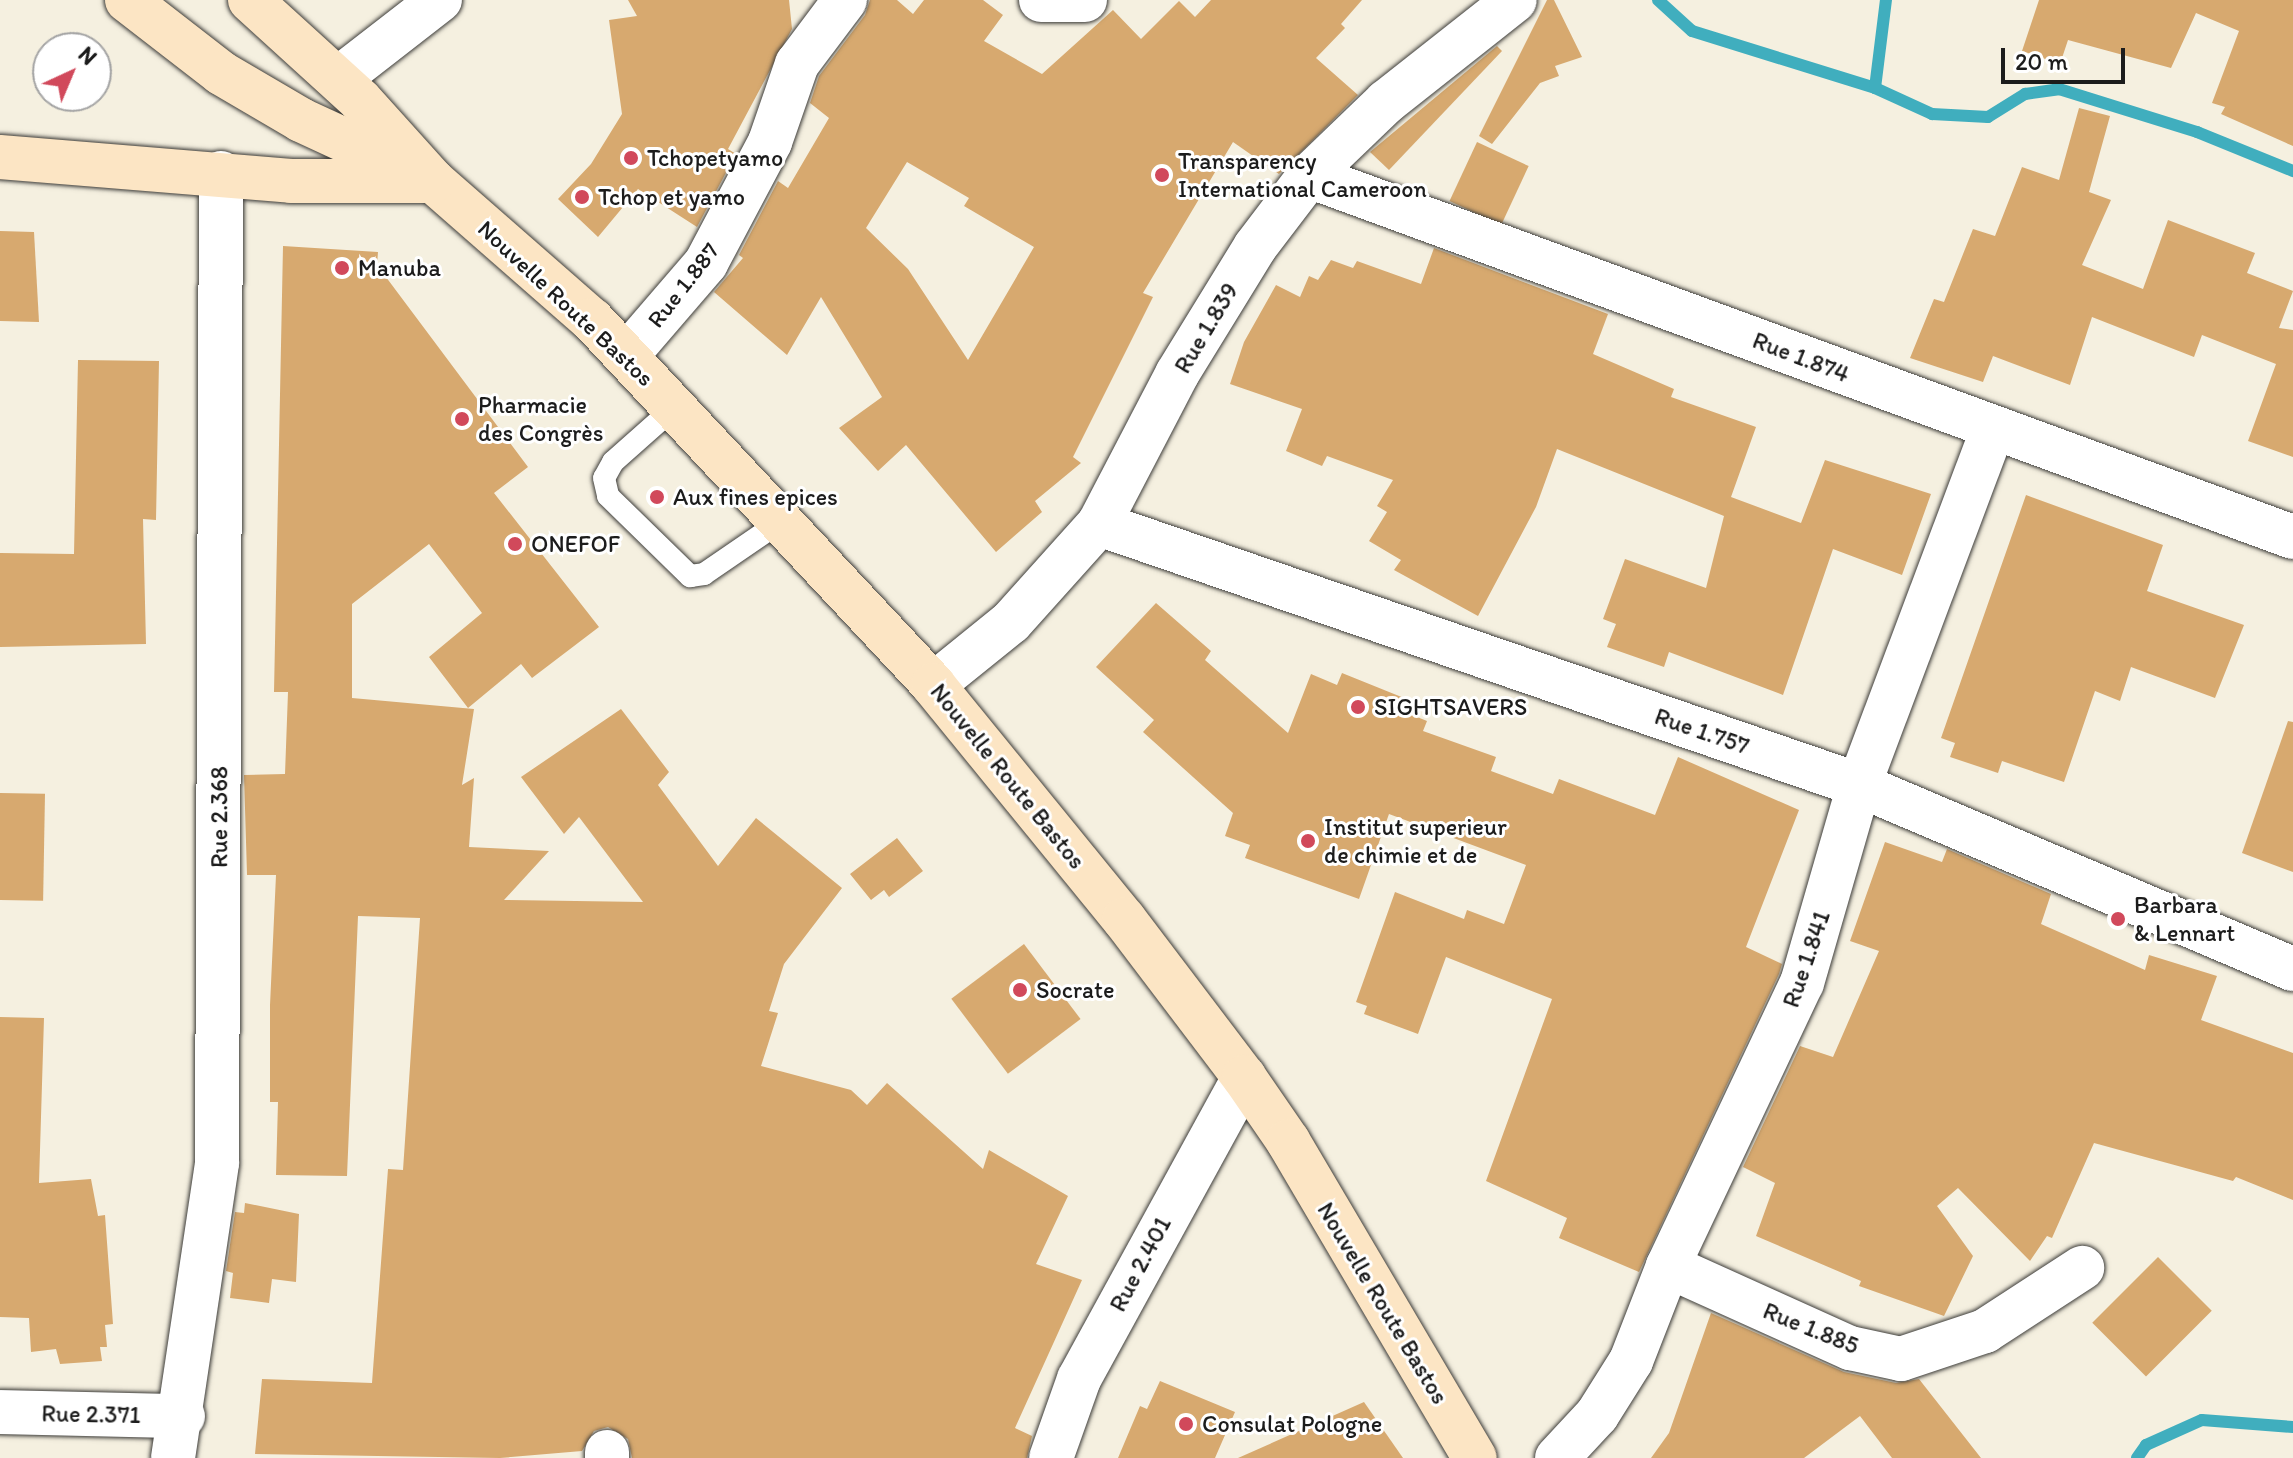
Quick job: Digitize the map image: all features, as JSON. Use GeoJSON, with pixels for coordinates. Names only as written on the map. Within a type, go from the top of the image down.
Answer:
{"type":"FeatureCollection","features":[{"type":"Feature","properties":{"kind":"main road"},"geometry":{"type":"LineString","coordinates":[[127,0],[221,73],[301,120],[433,181]]}},
{"type":"Feature","properties":{"kind":"main road"},"geometry":{"type":"LineString","coordinates":[[250,0],[338,79],[433,181]]}},
{"type":"Feature","properties":{"kind":"main road"},"geometry":{"type":"LineString","coordinates":[[0,157],[351,184],[433,181]]}},
{"type":"Feature","properties":{"kind":"main road","name":"Nouvelle Route Bastos"},"geometry":{"type":"LineString","coordinates":[[433,181],[627,355],[783,520],[933,685],[1124,919],[1244,1077],[1288,1141],[1475,1458]]}},
{"type":"Feature","properties":{"kind":"street"},"geometry":{"type":"LineString","coordinates":[[338,79],[440,0]]}},
{"type":"Feature","properties":{"kind":"street","name":"Rue 1.887"},"geometry":{"type":"LineString","coordinates":[[627,355],[706,263],[770,142],[797,64],[845,0]]}},
{"type":"Feature","properties":{"kind":"street"},"geometry":{"type":"LineString","coordinates":[[1041,0],[1085,0]]}},
{"type":"Feature","properties":{"kind":"street","name":"Rue 1.839"},"geometry":{"type":"LineString","coordinates":[[933,685],[1011,622],[1099,524],[1177,374],[1255,247],[1309,176],[1398,91],[1515,0]]}},
{"type":"Feature","properties":{"kind":"street","name":"Rue 2.368"},"geometry":{"type":"LineString","coordinates":[[179,1447],[217,1163],[221,173]]}},
{"type":"Feature","properties":{"kind":"street","name":"Rue 1.874"},"geometry":{"type":"LineString","coordinates":[[1309,176],[2293,537]]}},
{"type":"Feature","properties":{"kind":"street","name":"Rue 1.841"},"geometry":{"type":"LineString","coordinates":[[1557,1458],[1597,1415],[1631,1361],[1668,1266],[1802,983],[1859,785],[1993,429]]}},
{"type":"Feature","properties":{"kind":"street","name":"Rue 1.757"},"geometry":{"type":"LineString","coordinates":[[1099,524],[1859,785],[2293,969]]}},
{"type":"Feature","properties":{"kind":"street","name":"Rue 2.401"},"geometry":{"type":"LineString","coordinates":[[1051,1458],[1079,1379],[1244,1077]]}},
{"type":"Feature","properties":{"kind":"street","name":"Rue 1.885"},"geometry":{"type":"LineString","coordinates":[[1668,1266],[1850,1348],[1901,1359],[1985,1331],[2082,1268]]}},
{"type":"Feature","properties":{"kind":"street","name":"Rue 2.371"},"geometry":{"type":"LineString","coordinates":[[0,1412],[179,1447]]}},
{"type":"Feature","properties":{"kind":"lane"},"geometry":{"type":"LineString","coordinates":[[676,406],[613,462],[604,478],[608,496],[690,576],[704,574],[783,520]]}},
{"type":"Feature","properties":{"kind":"building"},"geometry":{"type":"Polygon","coordinates":[[[628,0],[789,0],[792,29],[728,149],[736,154],[697,227],[638,189],[598,237],[558,199],[591,164],[622,114],[609,20],[637,16],[628,0]]]}},
{"type":"Feature","properties":{"kind":"building"},"geometry":{"type":"Polygon","coordinates":[[[870,0],[897,0],[913,14],[924,0],[983,0],[1003,15],[984,41],[1042,74],[1113,10],[1141,39],[1179,1],[1195,17],[1211,0],[1362,0],[1341,24],[1345,28],[1316,58],[1358,95],[1279,174],[1233,142],[1143,293],[1153,297],[1073,457],[1081,463],[1035,501],[1042,512],[996,552],[906,445],[878,471],[839,428],[882,397],[821,297],[787,355],[714,292],[743,258],[739,255],[778,181],[788,188],[829,118],[810,103],[819,76],[865,15],[870,0]],[[907,162],[866,228],[908,269],[968,360],[1034,247],[964,206],[969,198],[907,162]]]}},
{"type":"Feature","properties":{"kind":"building"},"geometry":{"type":"Polygon","coordinates":[[[1547,0],[1554,0],[1582,57],[1555,66],[1559,76],[1540,83],[1492,144],[1479,136],[1547,0]]]}},
{"type":"Feature","properties":{"kind":"building"},"geometry":{"type":"Polygon","coordinates":[[[2039,0],[2293,0],[2293,146],[2221,114],[2225,107],[2212,103],[2239,31],[2196,13],[2171,68],[2068,40],[2060,64],[2022,51],[2039,0]]]}},
{"type":"Feature","properties":{"kind":"building"},"geometry":{"type":"Polygon","coordinates":[[[1497,46],[1502,51],[1389,170],[1370,152],[1497,46]]]}},
{"type":"Feature","properties":{"kind":"building"},"geometry":{"type":"Polygon","coordinates":[[[2079,108],[2110,116],[2089,192],[2111,200],[2082,265],[2143,289],[2168,220],[2255,253],[2247,273],[2293,291],[2279,328],[2293,330],[2293,457],[2248,441],[2276,364],[2202,335],[2194,357],[2092,317],[2070,385],[1993,356],[1983,382],[1910,358],[1934,299],[1944,302],[1973,229],[1995,236],[2022,167],[2059,180],[2079,108]]]}},
{"type":"Feature","properties":{"kind":"building"},"geometry":{"type":"Polygon","coordinates":[[[1477,142],[1529,166],[1501,225],[1450,201],[1477,142]]]}},
{"type":"Feature","properties":{"kind":"building"},"geometry":{"type":"Polygon","coordinates":[[[0,231],[34,232],[39,322],[0,321],[0,231]]]}},
{"type":"Feature","properties":{"kind":"building"},"geometry":{"type":"Polygon","coordinates":[[[283,246],[378,252],[377,265],[528,467],[494,493],[599,627],[532,678],[521,664],[468,708],[429,657],[482,613],[429,544],[352,604],[352,698],[474,709],[462,785],[474,778],[469,847],[549,851],[504,900],[643,902],[579,817],[564,834],[521,777],[621,709],[669,772],[658,785],[718,866],[756,818],[842,888],[784,964],[769,1011],[778,1013],[761,1066],[851,1090],[867,1105],[887,1083],[983,1169],[989,1150],[1068,1196],[1036,1264],[1082,1280],[1015,1428],[1032,1436],[1027,1458],[632,1458],[628,1439],[608,1427],[594,1431],[582,1451],[500,1458],[255,1454],[262,1379],[372,1383],[388,1169],[403,1170],[420,918],[358,916],[347,1176],[276,1175],[278,1102],[270,1102],[270,1005],[276,875],[247,875],[244,775],[285,774],[288,692],[274,692],[283,246]]]}},
{"type":"Feature","properties":{"kind":"building"},"geometry":{"type":"Polygon","coordinates":[[[1434,248],[1608,314],[1593,354],[1674,389],[1671,397],[1756,427],[1731,497],[1801,523],[1825,460],[1931,494],[1902,575],[1833,549],[1783,695],[1669,652],[1664,667],[1607,647],[1616,624],[1603,619],[1625,559],[1706,588],[1724,516],[1557,449],[1536,507],[1478,616],[1394,570],[1401,560],[1369,541],[1387,512],[1377,506],[1393,480],[1327,456],[1322,466],[1286,451],[1302,409],[1230,384],[1244,342],[1276,285],[1300,297],[1309,276],[1318,280],[1331,260],[1353,268],[1357,261],[1421,284],[1434,248]]]}},
{"type":"Feature","properties":{"kind":"building"},"geometry":{"type":"Polygon","coordinates":[[[78,360],[159,361],[156,520],[143,519],[146,644],[0,647],[0,553],[74,554],[78,360]]]}},
{"type":"Feature","properties":{"kind":"building"},"geometry":{"type":"Polygon","coordinates":[[[2026,495],[2163,545],[2147,591],[2244,625],[2215,698],[2131,667],[2120,701],[2095,691],[2064,782],[2002,761],[1998,773],[1950,757],[1955,743],[1941,738],[2026,495]]]}},
{"type":"Feature","properties":{"kind":"building"},"geometry":{"type":"Polygon","coordinates":[[[1156,603],[1211,651],[1205,660],[1288,733],[1311,674],[1337,685],[1342,673],[1404,698],[1400,710],[1427,721],[1423,731],[1496,757],[1491,771],[1553,794],[1559,779],[1655,815],[1678,757],[1799,810],[1746,947],[1782,964],[1779,974],[1639,1272],[1559,1238],[1567,1218],[1486,1181],[1552,999],[1446,957],[1418,1034],[1364,1014],[1367,1006],[1356,1002],[1395,892],[1464,919],[1467,910],[1504,924],[1526,865],[1389,814],[1359,899],[1245,858],[1250,845],[1225,836],[1233,813],[1143,732],[1154,720],[1096,667],[1156,603]]]}},
{"type":"Feature","properties":{"kind":"building"},"geometry":{"type":"Polygon","coordinates":[[[2288,721],[2293,722],[2293,872],[2242,853],[2288,721]]]}},
{"type":"Feature","properties":{"kind":"building"},"geometry":{"type":"Polygon","coordinates":[[[0,793],[45,794],[43,901],[0,900],[0,793]]]}},
{"type":"Feature","properties":{"kind":"building"},"geometry":{"type":"Polygon","coordinates":[[[897,838],[923,871],[889,897],[884,890],[871,900],[850,874],[897,838]]]}},
{"type":"Feature","properties":{"kind":"building"},"geometry":{"type":"Polygon","coordinates":[[[1885,842],[1942,862],[1947,849],[2051,894],[2041,924],[2145,970],[2149,955],[2217,976],[2201,1020],[2293,1053],[2293,1200],[2236,1177],[2233,1181],[2094,1143],[2052,1238],[2047,1236],[2030,1261],[1958,1188],[1937,1206],[1973,1256],[1944,1316],[1859,1286],[1861,1281],[1756,1236],[1775,1183],[1743,1167],[1800,1046],[1833,1057],[1879,951],[1850,941],[1885,842]]]}},
{"type":"Feature","properties":{"kind":"building"},"geometry":{"type":"Polygon","coordinates":[[[1024,944],[1081,1019],[1008,1074],[951,999],[1024,944]]]}},
{"type":"Feature","properties":{"kind":"building"},"geometry":{"type":"Polygon","coordinates":[[[0,1017],[44,1018],[39,1183],[91,1179],[98,1216],[105,1215],[113,1324],[105,1325],[107,1347],[100,1347],[102,1361],[60,1364],[56,1349],[31,1352],[29,1318],[0,1317],[0,1017]]]}},
{"type":"Feature","properties":{"kind":"building"},"geometry":{"type":"Polygon","coordinates":[[[245,1203],[299,1214],[296,1282],[272,1279],[269,1303],[230,1298],[233,1273],[226,1271],[235,1212],[244,1213],[245,1203]]]}},
{"type":"Feature","properties":{"kind":"building"},"geometry":{"type":"Polygon","coordinates":[[[2158,1257],[2212,1311],[2146,1377],[2092,1323],[2158,1257]]]}},
{"type":"Feature","properties":{"kind":"building"},"geometry":{"type":"Polygon","coordinates":[[[1711,1313],[1844,1372],[1896,1383],[1919,1379],[1981,1458],[1892,1458],[1860,1416],[1804,1458],[1651,1458],[1669,1433],[1711,1313]]]}},
{"type":"Feature","properties":{"kind":"building"},"geometry":{"type":"Polygon","coordinates":[[[1160,1381],[1235,1412],[1215,1458],[1118,1458],[1140,1406],[1147,1409],[1160,1381]]]}},
{"type":"Feature","properties":{"kind":"building"},"geometry":{"type":"Polygon","coordinates":[[[1364,1402],[1403,1458],[1238,1458],[1364,1402]]]}},
{"type":"Feature","properties":{"kind":"waterway"},"geometry":{"type":"LineString","coordinates":[[1658,0],[1692,31],[1875,88],[1932,114],[1988,117],[2025,94],[2059,89],[2197,132],[2293,171]]}},
{"type":"Feature","properties":{"kind":"waterway"},"geometry":{"type":"LineString","coordinates":[[1875,88],[1886,0]]}},
{"type":"Feature","properties":{"kind":"waterway"},"geometry":{"type":"LineString","coordinates":[[2137,1458],[2146,1445],[2202,1420],[2293,1427]]}},
{"type":"Feature","properties":{"kind":"place","name":"Tchopetyamo"},"geometry":{"type":"Point","coordinates":[631,158]}},
{"type":"Feature","properties":{"kind":"place","name":"Transparency International Cameroon"},"geometry":{"type":"Point","coordinates":[1162,175]}},
{"type":"Feature","properties":{"kind":"place","name":"Tchop et yamo"},"geometry":{"type":"Point","coordinates":[582,197]}},
{"type":"Feature","properties":{"kind":"place","name":"Manuba"},"geometry":{"type":"Point","coordinates":[342,268]}},
{"type":"Feature","properties":{"kind":"place","name":"Pharmacie des Congrès"},"geometry":{"type":"Point","coordinates":[462,419]}},
{"type":"Feature","properties":{"kind":"place","name":"Aux fines epices"},"geometry":{"type":"Point","coordinates":[657,497]}},
{"type":"Feature","properties":{"kind":"place","name":"ONEFOF"},"geometry":{"type":"Point","coordinates":[515,544]}},
{"type":"Feature","properties":{"kind":"place","name":"SIGHTSAVERS"},"geometry":{"type":"Point","coordinates":[1358,707]}},
{"type":"Feature","properties":{"kind":"place","name":"Institut superieur de chimie et de"},"geometry":{"type":"Point","coordinates":[1308,841]}},
{"type":"Feature","properties":{"kind":"place","name":"Barbara & Lennart"},"geometry":{"type":"Point","coordinates":[2118,919]}},
{"type":"Feature","properties":{"kind":"place","name":"Socrate"},"geometry":{"type":"Point","coordinates":[1020,990]}},
{"type":"Feature","properties":{"kind":"place","name":"Consulat Pologne"},"geometry":{"type":"Point","coordinates":[1186,1424]}}]}
